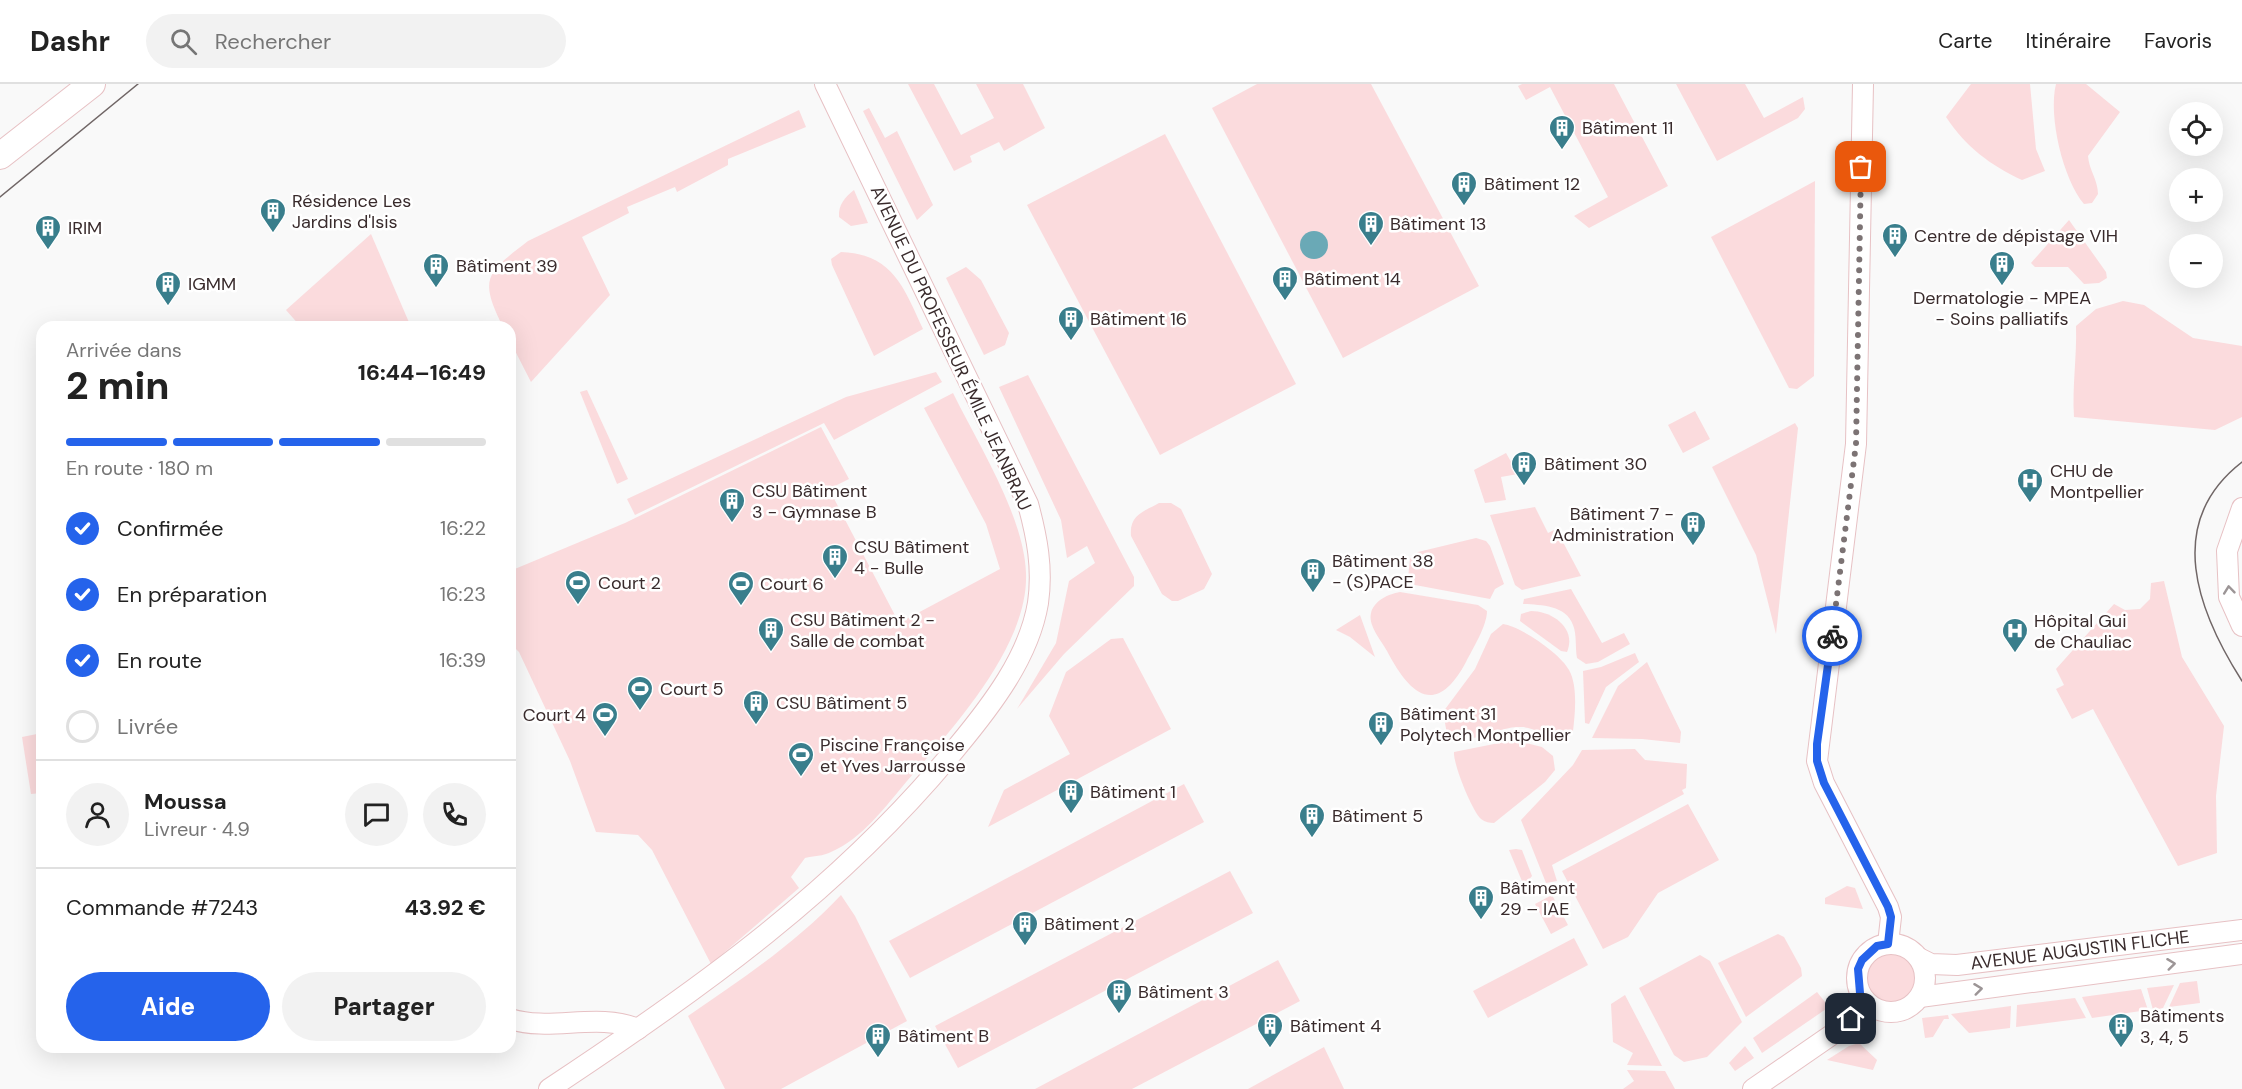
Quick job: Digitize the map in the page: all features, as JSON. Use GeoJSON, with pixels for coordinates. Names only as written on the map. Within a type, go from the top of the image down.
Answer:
{"type":"FeatureCollection","features":[{"type":"Feature","properties":{"kind":"main road"},"geometry":{"type":"LineString","coordinates":[[0,156],[92,84]]}},
{"type":"Feature","properties":{"kind":"street","name":"AVENUE DU PROFESSEUR ÉMILE JEANBRAU"},"geometry":{"type":"LineString","coordinates":[[549,1089],[745,953],[787,919],[869,843],[935,774],[994,699],[1026,641],[1038,603],[1039,553],[1028,504],[825,84]]}},
{"type":"Feature","properties":{"kind":"street"},"geometry":{"type":"LineString","coordinates":[[1863,84],[1856,444],[1817,761],[1824,783],[1888,907],[1891,917],[1888,944]]}},
{"type":"Feature","properties":{"kind":"street"},"geometry":{"type":"LineString","coordinates":[[2242,508],[2227,551],[2229,597],[2242,626]]}},
{"type":"Feature","properties":{"kind":"street"},"geometry":{"type":"LineString","coordinates":[[1754,1089],[1843,1027],[1882,1011],[1898,1011],[1908,1008],[1920,997],[1925,978],[1916,954],[1895,914],[1888,907]]}},
{"type":"Feature","properties":{"kind":"street","name":"AVENUE AUGUSTIN FLICHE"},"geometry":{"type":"LineString","coordinates":[[1916,954],[1931,964],[1957,965],[2242,930]]}},
{"type":"Feature","properties":{"kind":"street"},"geometry":{"type":"LineString","coordinates":[[1843,1027],[1857,1006],[1860,993],[1858,969],[1862,960],[1877,946],[1888,944],[1903,945],[1916,954]]}},
{"type":"Feature","properties":{"kind":"street","name":"AVENUE AUGUSTIN FLICHE"},"geometry":{"type":"LineString","coordinates":[[1920,997],[2242,954]]}},
{"type":"Feature","properties":{"kind":"street"},"geometry":{"type":"LineString","coordinates":[[1860,993],[1873,1007],[1882,1011]]}},
{"type":"Feature","properties":{"kind":"street"},"geometry":{"type":"LineString","coordinates":[[516,1021],[600,1021],[627,1024],[638,1029]]}},
{"type":"Feature","properties":{"kind":"shaded area"},"geometry":{"type":"Polygon","coordinates":[[[908,84],[934,84],[961,135],[994,118],[976,84],[1023,84],[1045,128],[1004,151],[999,142],[970,156],[972,162],[954,171],[908,84]]]}},
{"type":"Feature","properties":{"kind":"shaded area"},"geometry":{"type":"Polygon","coordinates":[[[1257,84],[1371,84],[1479,286],[1343,358],[1212,108],[1257,84]]]}},
{"type":"Feature","properties":{"kind":"shaded area"},"geometry":{"type":"Polygon","coordinates":[[[1522,84],[1614,84],[1668,186],[1589,228],[1574,216],[1608,197],[1550,87],[1526,100],[1518,86],[1522,84]]]}},
{"type":"Feature","properties":{"kind":"shaded area"},"geometry":{"type":"Polygon","coordinates":[[[1676,84],[1745,84],[1764,118],[1803,97],[1805,109],[1798,118],[1717,161],[1676,84]]]}},
{"type":"Feature","properties":{"kind":"shaded area"},"geometry":{"type":"Polygon","coordinates":[[[1971,84],[2030,84],[2036,149],[2045,171],[2022,180],[1989,161],[1970,146],[1954,128],[1946,117],[1971,84]]]}},
{"type":"Feature","properties":{"kind":"shaded area"},"geometry":{"type":"Polygon","coordinates":[[[2056,84],[2086,84],[2120,112],[2088,156],[2098,189],[2098,194],[2092,203],[2084,204],[2076,193],[2059,147],[2054,113],[2056,84]]]}},
{"type":"Feature","properties":{"kind":"shaded area"},"geometry":{"type":"Polygon","coordinates":[[[869,108],[885,138],[897,131],[933,205],[917,220],[863,111],[869,108]]]}},
{"type":"Feature","properties":{"kind":"shaded area"},"geometry":{"type":"Polygon","coordinates":[[[799,110],[806,127],[728,159],[728,165],[677,192],[675,187],[627,207],[629,213],[582,237],[610,295],[531,382],[516,353],[516,321],[500,321],[489,286],[495,269],[528,241],[799,110]]]}},
{"type":"Feature","properties":{"kind":"shaded area"},"geometry":{"type":"Polygon","coordinates":[[[1165,134],[1296,384],[1160,455],[1027,205],[1165,134]]]}},
{"type":"Feature","properties":{"kind":"shaded area"},"geometry":{"type":"Polygon","coordinates":[[[1815,181],[1814,376],[1797,389],[1789,388],[1711,237],[1815,181]]]}},
{"type":"Feature","properties":{"kind":"shaded area"},"geometry":{"type":"Polygon","coordinates":[[[854,190],[868,223],[851,226],[839,217],[839,213],[843,202],[854,190]]]}},
{"type":"Feature","properties":{"kind":"shaded area"},"geometry":{"type":"Polygon","coordinates":[[[2069,220],[2106,272],[2107,278],[2099,283],[2084,284],[2068,267],[2035,267],[2031,263],[2069,220]]]}},
{"type":"Feature","properties":{"kind":"shaded area"},"geometry":{"type":"Polygon","coordinates":[[[371,234],[408,321],[296,321],[286,310],[371,234]]]}},
{"type":"Feature","properties":{"kind":"shaded area"},"geometry":{"type":"Polygon","coordinates":[[[841,252],[859,254],[885,266],[902,287],[923,329],[874,356],[832,265],[831,259],[841,252]]]}},
{"type":"Feature","properties":{"kind":"shaded area"},"geometry":{"type":"Polygon","coordinates":[[[966,267],[981,280],[1009,333],[1005,345],[984,355],[946,278],[966,267]]]}},
{"type":"Feature","properties":{"kind":"shaded area"},"geometry":{"type":"Polygon","coordinates":[[[2123,301],[2144,305],[2193,338],[2242,346],[2242,417],[2215,430],[2074,417],[2076,326],[2096,309],[2123,301]]]}},
{"type":"Feature","properties":{"kind":"shaded area"},"geometry":{"type":"Polygon","coordinates":[[[936,372],[942,382],[834,440],[824,423],[635,515],[627,499],[846,397],[936,372]]]}},
{"type":"Feature","properties":{"kind":"shaded area"},"geometry":{"type":"Polygon","coordinates":[[[1028,375],[1134,577],[1134,586],[1064,654],[1017,709],[1056,643],[1069,581],[1095,563],[1087,546],[1067,558],[1061,520],[999,387],[1028,375]]]}},
{"type":"Feature","properties":{"kind":"shaded area"},"geometry":{"type":"Polygon","coordinates":[[[587,390],[628,479],[617,484],[580,392],[587,390]]]}},
{"type":"Feature","properties":{"kind":"shaded area"},"geometry":{"type":"Polygon","coordinates":[[[953,393],[1009,504],[1023,551],[1026,573],[1024,601],[1015,629],[1002,657],[965,712],[882,811],[853,839],[842,846],[825,854],[805,858],[791,877],[799,888],[711,964],[652,850],[638,835],[596,832],[570,761],[516,649],[516,568],[625,523],[821,427],[849,479],[829,489],[899,623],[1000,569],[986,524],[924,408],[953,393]]]}},
{"type":"Feature","properties":{"kind":"shaded area"},"geometry":{"type":"Polygon","coordinates":[[[1695,411],[1710,439],[1683,453],[1668,425],[1695,411]]]}},
{"type":"Feature","properties":{"kind":"shaded area"},"geometry":{"type":"Polygon","coordinates":[[[1795,423],[1798,428],[1776,634],[1756,555],[1712,467],[1795,423]]]}},
{"type":"Feature","properties":{"kind":"shaded area"},"geometry":{"type":"Polygon","coordinates":[[[1506,453],[1518,474],[1501,477],[1506,500],[1485,503],[1474,470],[1506,453]]]}},
{"type":"Feature","properties":{"kind":"shaded area"},"geometry":{"type":"Polygon","coordinates":[[[1159,503],[1171,503],[1181,509],[1212,574],[1204,589],[1178,601],[1172,601],[1162,594],[1131,536],[1132,523],[1138,515],[1159,503]]]}},
{"type":"Feature","properties":{"kind":"shaded area"},"geometry":{"type":"Polygon","coordinates":[[[1535,507],[1548,533],[1556,529],[1581,576],[1522,590],[1515,585],[1490,515],[1535,507]]]}},
{"type":"Feature","properties":{"kind":"shaded area"},"geometry":{"type":"Polygon","coordinates":[[[1476,538],[1486,541],[1490,546],[1504,584],[1495,589],[1490,599],[1415,585],[1408,578],[1410,559],[1418,552],[1476,538]]]}},
{"type":"Feature","properties":{"kind":"shaded area"},"geometry":{"type":"Polygon","coordinates":[[[2164,581],[2182,657],[2224,726],[2216,796],[2217,853],[2178,866],[2093,709],[2072,719],[2056,689],[2064,685],[2056,669],[2114,604],[2125,610],[2140,609],[2150,599],[2151,583],[2164,581]]]}},
{"type":"Feature","properties":{"kind":"shaded area"},"geometry":{"type":"Polygon","coordinates":[[[1571,589],[1602,643],[1624,633],[1630,644],[1598,662],[1586,664],[1577,658],[1574,629],[1570,618],[1565,613],[1552,607],[1523,604],[1524,599],[1571,589]]]}},
{"type":"Feature","properties":{"kind":"shaded area"},"geometry":{"type":"Polygon","coordinates":[[[1400,592],[1478,605],[1487,611],[1482,630],[1466,662],[1455,679],[1444,690],[1434,695],[1424,694],[1414,689],[1405,679],[1371,623],[1371,613],[1375,605],[1386,596],[1400,592]]]}},
{"type":"Feature","properties":{"kind":"shaded area"},"geometry":{"type":"Polygon","coordinates":[[[1531,611],[1547,614],[1561,622],[1569,635],[1567,652],[1561,651],[1520,621],[1521,614],[1531,611]]]}},
{"type":"Feature","properties":{"kind":"shaded area"},"geometry":{"type":"Polygon","coordinates":[[[1360,615],[1375,657],[1350,637],[1336,630],[1360,615]]]}},
{"type":"Feature","properties":{"kind":"shaded area"},"geometry":{"type":"Polygon","coordinates":[[[1503,624],[1539,642],[1558,656],[1569,670],[1575,692],[1573,731],[1557,739],[1530,728],[1521,727],[1512,727],[1464,739],[1447,734],[1443,712],[1475,669],[1491,634],[1503,624]]]}},
{"type":"Feature","properties":{"kind":"shaded area"},"geometry":{"type":"Polygon","coordinates":[[[1123,638],[1171,729],[988,827],[1004,790],[1070,754],[1049,716],[1066,672],[1111,639],[1123,638]]]}},
{"type":"Feature","properties":{"kind":"shaded area"},"geometry":{"type":"Polygon","coordinates":[[[1635,653],[1639,662],[1606,687],[1589,724],[1585,723],[1583,671],[1601,667],[1635,653]]]}},
{"type":"Feature","properties":{"kind":"shaded area"},"geometry":{"type":"Polygon","coordinates":[[[1647,662],[1681,732],[1680,743],[1642,739],[1592,738],[1618,686],[1647,662]]]}},
{"type":"Feature","properties":{"kind":"shaded area"},"geometry":{"type":"Polygon","coordinates":[[[36,734],[36,794],[31,794],[22,737],[36,734]]]}},
{"type":"Feature","properties":{"kind":"shaded area"},"geometry":{"type":"Polygon","coordinates":[[[1514,740],[1542,747],[1553,756],[1555,770],[1545,782],[1494,823],[1486,822],[1477,814],[1468,797],[1454,752],[1514,740]]]}},
{"type":"Feature","properties":{"kind":"shaded area"},"geometry":{"type":"Polygon","coordinates":[[[1635,749],[1645,760],[1687,764],[1686,788],[1682,790],[1684,794],[1552,865],[1557,881],[1546,883],[1521,820],[1573,765],[1582,750],[1635,749]]]}},
{"type":"Feature","properties":{"kind":"shaded area"},"geometry":{"type":"Polygon","coordinates":[[[1184,784],[1204,822],[910,978],[889,941],[1184,784]]]}},
{"type":"Feature","properties":{"kind":"shaded area"},"geometry":{"type":"Polygon","coordinates":[[[1688,804],[1719,860],[1658,893],[1628,937],[1603,949],[1562,871],[1688,804]]]}},
{"type":"Feature","properties":{"kind":"shaded area"},"geometry":{"type":"Polygon","coordinates":[[[1509,850],[1522,850],[1532,876],[1524,886],[1509,850]]]}},
{"type":"Feature","properties":{"kind":"shaded area"},"geometry":{"type":"Polygon","coordinates":[[[1230,871],[1253,913],[958,1068],[935,1026],[1230,871]]]}},
{"type":"Feature","properties":{"kind":"shaded area"},"geometry":{"type":"Polygon","coordinates":[[[1847,886],[1855,888],[1863,909],[1825,904],[1825,898],[1847,886]]]}},
{"type":"Feature","properties":{"kind":"shaded area"},"geometry":{"type":"Polygon","coordinates":[[[841,895],[855,916],[907,1021],[781,1089],[725,1089],[688,1016],[787,945],[841,895]]]}},
{"type":"Feature","properties":{"kind":"shaded area"},"geometry":{"type":"Polygon","coordinates":[[[1552,895],[1568,925],[1551,934],[1535,904],[1552,895]]]}},
{"type":"Feature","properties":{"kind":"shaded area"},"geometry":{"type":"Polygon","coordinates":[[[1778,934],[1784,937],[1801,968],[1802,976],[1746,1017],[1718,963],[1778,934]]]}},
{"type":"Feature","properties":{"kind":"shaded area"},"geometry":{"type":"Polygon","coordinates":[[[1574,938],[1588,965],[1488,1018],[1473,991],[1574,938]]]}},
{"type":"Feature","properties":{"kind":"shaded area"},"geometry":{"type":"Polygon","coordinates":[[[1891,953],[1900,955],[1911,964],[1916,978],[1914,987],[1905,998],[1891,1003],[1882,1001],[1871,992],[1866,978],[1868,969],[1877,958],[1891,953]]]}},
{"type":"Feature","properties":{"kind":"shaded area"},"geometry":{"type":"Polygon","coordinates":[[[1700,955],[1710,961],[1742,1022],[1707,1057],[1684,1062],[1674,1055],[1639,988],[1700,955]]]}},
{"type":"Feature","properties":{"kind":"shaded area"},"geometry":{"type":"Polygon","coordinates":[[[1278,960],[1300,1001],[1132,1089],[1035,1089],[1278,960]]]}},
{"type":"Feature","properties":{"kind":"shaded area"},"geometry":{"type":"Polygon","coordinates":[[[2197,981],[2200,1003],[2169,1007],[2180,983],[2197,981]]]}},
{"type":"Feature","properties":{"kind":"shaded area"},"geometry":{"type":"Polygon","coordinates":[[[2174,985],[2163,1008],[2153,1010],[2147,988],[2174,985]]]}},
{"type":"Feature","properties":{"kind":"shaded area"},"geometry":{"type":"Polygon","coordinates":[[[2141,989],[2148,1010],[2092,1018],[2082,997],[2141,989]]]}},
{"type":"Feature","properties":{"kind":"shaded area"},"geometry":{"type":"Polygon","coordinates":[[[1817,992],[1829,1007],[1762,1053],[1753,1038],[1817,992]]]}},
{"type":"Feature","properties":{"kind":"shaded area"},"geometry":{"type":"Polygon","coordinates":[[[1625,995],[1662,1066],[1627,1065],[1633,1053],[1613,1042],[1611,1004],[1625,995]]]}},
{"type":"Feature","properties":{"kind":"shaded area"},"geometry":{"type":"Polygon","coordinates":[[[2075,998],[2086,1018],[2016,1027],[2017,1005],[2075,998]]]}},
{"type":"Feature","properties":{"kind":"shaded area"},"geometry":{"type":"Polygon","coordinates":[[[2011,1006],[2010,1028],[1969,1033],[1951,1014],[2011,1006]]]}},
{"type":"Feature","properties":{"kind":"shaded area"},"geometry":{"type":"Polygon","coordinates":[[[1948,1015],[1949,1019],[1944,1019],[1933,1037],[1925,1038],[1922,1018],[1948,1015]]]}},
{"type":"Feature","properties":{"kind":"shaded area"},"geometry":{"type":"Polygon","coordinates":[[[1859,1043],[1877,1060],[1873,1070],[1827,1060],[1849,1046],[1859,1043]]]}},
{"type":"Feature","properties":{"kind":"shaded area"},"geometry":{"type":"Polygon","coordinates":[[[1745,1046],[1754,1058],[1735,1071],[1729,1063],[1745,1046]]]}},
{"type":"Feature","properties":{"kind":"shaded area"},"geometry":{"type":"Polygon","coordinates":[[[1324,1047],[1344,1089],[1248,1089],[1324,1047]]]}},
{"type":"Feature","properties":{"kind":"shaded area"},"geometry":{"type":"Polygon","coordinates":[[[1627,1070],[1665,1071],[1675,1089],[1623,1089],[1634,1081],[1627,1070]]]}},
{"type":"Feature","properties":{"kind":"water"},"geometry":{"type":"Polygon","coordinates":[[[1314,231],[1324,235],[1328,245],[1324,255],[1314,259],[1304,255],[1300,245],[1304,235],[1314,231]]]}},
{"type":"Feature","properties":{"kind":"tram line"},"geometry":{"type":"LineString","coordinates":[[0,197],[138,84]]}},
{"type":"Feature","properties":{"kind":"tram line"},"geometry":{"type":"LineString","coordinates":[[2242,462],[2218,486],[2202,512],[2196,540],[2196,568],[2202,597],[2212,626],[2242,681]]}},
{"type":"Feature","properties":{"kind":"way so far"},"geometry":{"type":"LineString","coordinates":[[1832,636],[1856,444],[1861,167]]}},
{"type":"Feature","properties":{"kind":"place","name":"Bâtiment 11"},"geometry":{"type":"Point","coordinates":[1562,151]}},
{"type":"Feature","properties":{"kind":"place","name":"Bâtiment 12"},"geometry":{"type":"Point","coordinates":[1464,207]}},
{"type":"Feature","properties":{"kind":"place","name":"Résidence Les Jardins d'Isis"},"geometry":{"type":"Point","coordinates":[273,234]}},
{"type":"Feature","properties":{"kind":"place","name":"Bâtiment 13"},"geometry":{"type":"Point","coordinates":[1371,247]}},
{"type":"Feature","properties":{"kind":"place","name":"IRIM"},"geometry":{"type":"Point","coordinates":[48,251]}},
{"type":"Feature","properties":{"kind":"place","name":"Centre de dépistage VIH"},"geometry":{"type":"Point","coordinates":[1895,259]}},
{"type":"Feature","properties":{"kind":"place","name":"Dermatologie - MPEA - Soins palliatifs"},"geometry":{"type":"Point","coordinates":[2002,287]}},
{"type":"Feature","properties":{"kind":"place","name":"Bâtiment 39"},"geometry":{"type":"Point","coordinates":[436,289]}},
{"type":"Feature","properties":{"kind":"place","name":"Bâtiment 14"},"geometry":{"type":"Point","coordinates":[1285,302]}},
{"type":"Feature","properties":{"kind":"place","name":"IGMM"},"geometry":{"type":"Point","coordinates":[168,307]}},
{"type":"Feature","properties":{"kind":"place","name":"Bâtiment 16"},"geometry":{"type":"Point","coordinates":[1071,342]}},
{"type":"Feature","properties":{"kind":"place","name":"Bâtiment 30"},"geometry":{"type":"Point","coordinates":[1524,487]}},
{"type":"Feature","properties":{"kind":"place","name":"CHU de Montpellier"},"geometry":{"type":"Point","coordinates":[2030,504]}},
{"type":"Feature","properties":{"kind":"place","name":"CSU Bâtiment 3 - Gymnase B"},"geometry":{"type":"Point","coordinates":[732,524]}},
{"type":"Feature","properties":{"kind":"place","name":"Bâtiment 7 - Administration"},"geometry":{"type":"Point","coordinates":[1693,547]}},
{"type":"Feature","properties":{"kind":"place","name":"CSU Bâtiment 4 - Bulle"},"geometry":{"type":"Point","coordinates":[835,580]}},
{"type":"Feature","properties":{"kind":"place","name":"Bâtiment 38 - (S)PACE"},"geometry":{"type":"Point","coordinates":[1313,594]}},
{"type":"Feature","properties":{"kind":"place","name":"Court 2"},"geometry":{"type":"Point","coordinates":[578,606]}},
{"type":"Feature","properties":{"kind":"place","name":"Court 6"},"geometry":{"type":"Point","coordinates":[741,607]}},
{"type":"Feature","properties":{"kind":"place","name":"CSU Bâtiment 2 - Salle de combat"},"geometry":{"type":"Point","coordinates":[771,653]}},
{"type":"Feature","properties":{"kind":"place","name":"Hôpital Gui de Chauliac"},"geometry":{"type":"Point","coordinates":[2015,654]}},
{"type":"Feature","properties":{"kind":"place","name":"Court 5"},"geometry":{"type":"Point","coordinates":[640,712]}},
{"type":"Feature","properties":{"kind":"place","name":"CSU Bâtiment 5"},"geometry":{"type":"Point","coordinates":[756,726]}},
{"type":"Feature","properties":{"kind":"place","name":"Court 4"},"geometry":{"type":"Point","coordinates":[605,738]}},
{"type":"Feature","properties":{"kind":"place","name":"Bâtiment 31 Polytech Montpellier"},"geometry":{"type":"Point","coordinates":[1381,747]}},
{"type":"Feature","properties":{"kind":"place","name":"Piscine Françoise et Yves Jarrousse"},"geometry":{"type":"Point","coordinates":[801,778]}},
{"type":"Feature","properties":{"kind":"place","name":"Bâtiment 1"},"geometry":{"type":"Point","coordinates":[1071,815]}},
{"type":"Feature","properties":{"kind":"place","name":"Bâtiment 5"},"geometry":{"type":"Point","coordinates":[1312,839]}},
{"type":"Feature","properties":{"kind":"place","name":"Bâtiment 29 – IAE"},"geometry":{"type":"Point","coordinates":[1481,921]}},
{"type":"Feature","properties":{"kind":"place","name":"Bâtiment 2"},"geometry":{"type":"Point","coordinates":[1025,947]}},
{"type":"Feature","properties":{"kind":"place","name":"Bâtiment 3"},"geometry":{"type":"Point","coordinates":[1119,1015]}},
{"type":"Feature","properties":{"kind":"place","name":"Bâtiment 4"},"geometry":{"type":"Point","coordinates":[1270,1049]}},
{"type":"Feature","properties":{"kind":"place","name":"Bâtiments 3, 4, 5"},"geometry":{"type":"Point","coordinates":[2121,1049]}},
{"type":"Feature","properties":{"kind":"place","name":"Bâtiment B"},"geometry":{"type":"Point","coordinates":[878,1059]}},
{"type":"Feature","properties":{"kind":"route"},"geometry":{"type":"LineString","coordinates":[[1832,636],[1817,744],[1817,761],[1824,783],[1880,890],[1891,917],[1891,934],[1888,944],[1877,946],[1868,952],[1858,969],[1860,993],[1851,1019]]}}]}
